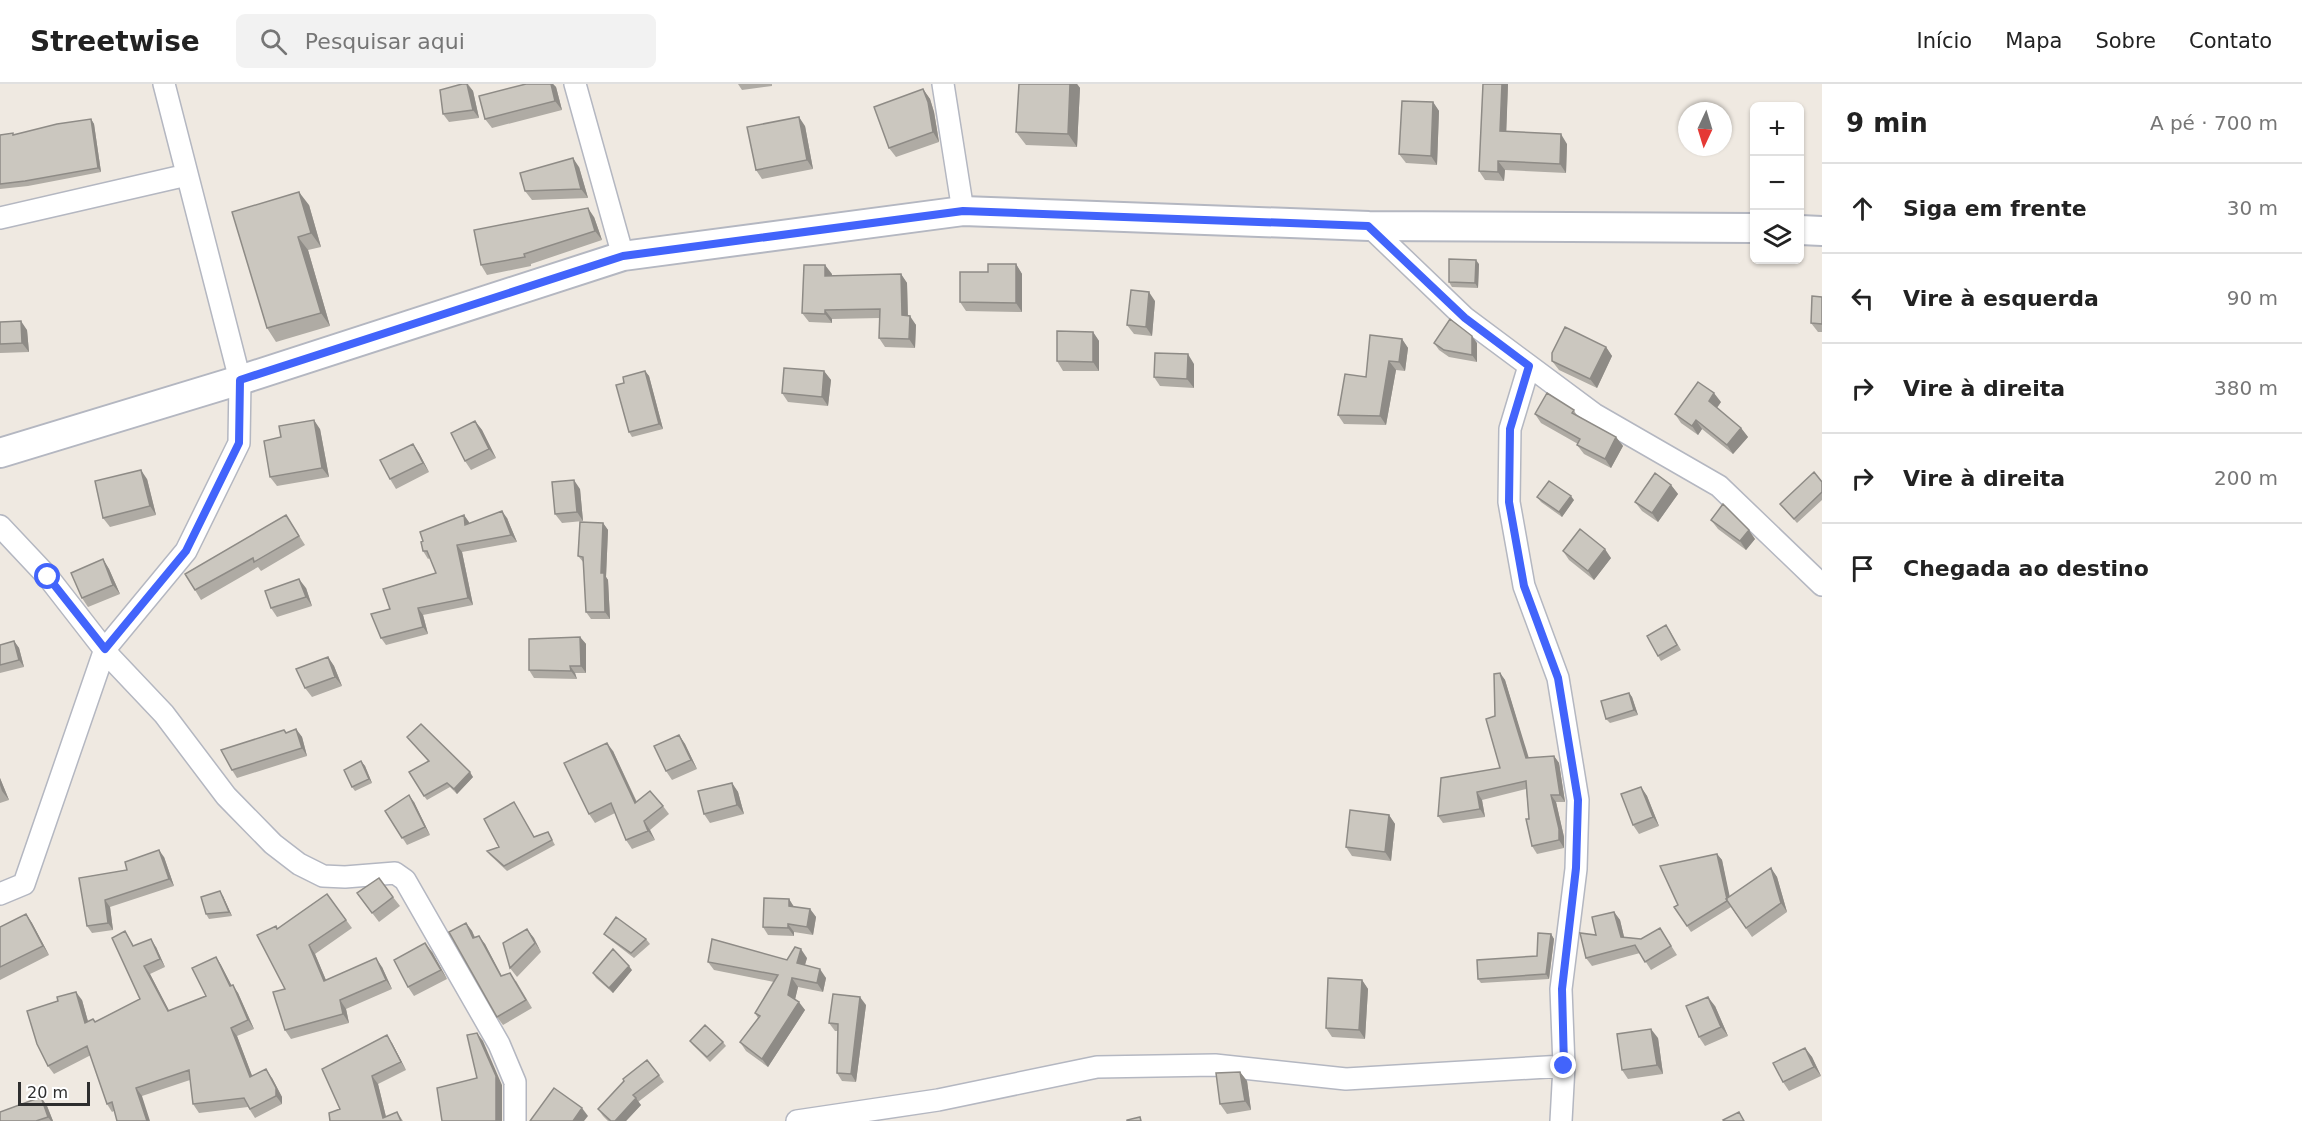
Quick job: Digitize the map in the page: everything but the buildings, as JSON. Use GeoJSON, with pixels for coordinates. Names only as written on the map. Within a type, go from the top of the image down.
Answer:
{"type":"FeatureCollection","features":[{"type":"Feature","properties":{"kind":"main road"},"geometry":{"type":"LineString","coordinates":[[0,453],[240,380],[623,256],[963,211],[1368,226],[1750,228]]}},
{"type":"Feature","properties":{"kind":"main road"},"geometry":{"type":"LineString","coordinates":[[1804,230],[1822,231]]}},
{"type":"Feature","properties":{"kind":"street"},"geometry":{"type":"LineString","coordinates":[[0,894],[24,884],[105,649],[186,551],[239,443],[240,380],[164,84]]}},
{"type":"Feature","properties":{"kind":"street"},"geometry":{"type":"LineString","coordinates":[[575,84],[623,256]]}},
{"type":"Feature","properties":{"kind":"street"},"geometry":{"type":"LineString","coordinates":[[944,84],[963,211]]}},
{"type":"Feature","properties":{"kind":"street"},"geometry":{"type":"LineString","coordinates":[[0,218],[187,175]]}},
{"type":"Feature","properties":{"kind":"street"},"geometry":{"type":"LineString","coordinates":[[1368,226],[1465,318],[1529,366],[1594,414],[1719,486],[1822,585]]}},
{"type":"Feature","properties":{"kind":"street"},"geometry":{"type":"LineString","coordinates":[[1529,366],[1510,429],[1509,502],[1524,586],[1558,678],[1578,800],[1576,868],[1562,989],[1564,1066],[1561,1121]]}},
{"type":"Feature","properties":{"kind":"street"},"geometry":{"type":"LineString","coordinates":[[0,526],[48,577],[105,649],[164,714],[226,796],[273,844],[298,864],[323,876],[345,877],[395,873],[405,880],[499,1044],[515,1082],[515,1121]]}},
{"type":"Feature","properties":{"kind":"street"},"geometry":{"type":"LineString","coordinates":[[797,1121],[938,1100],[1097,1067],[1215,1065],[1346,1079],[1564,1066]]}},
{"type":"Feature","properties":{"kind":"route"},"geometry":{"type":"LineString","coordinates":[[48,577],[105,649],[186,551],[239,443],[240,380],[623,256],[963,211],[1368,226],[1465,318],[1529,366],[1510,429],[1509,502],[1524,586],[1558,678],[1578,800],[1576,868],[1562,989],[1564,1066]]}}]}
